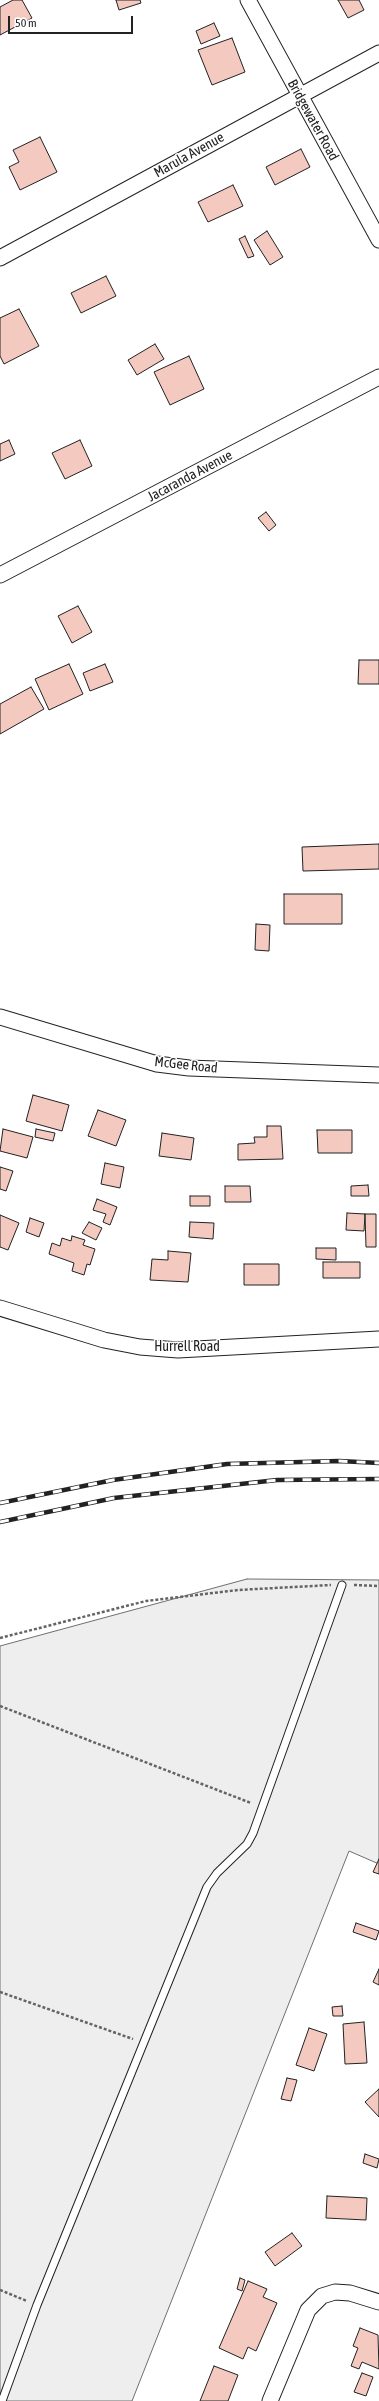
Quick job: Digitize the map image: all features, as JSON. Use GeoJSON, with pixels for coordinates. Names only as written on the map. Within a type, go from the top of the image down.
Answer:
{"type":"FeatureCollection","features":[{"type":"Feature","properties":{"kind":"street","name":"Bridgewater Road"},"geometry":{"type":"LineString","coordinates":[[248,0],[379,240]]}},
{"type":"Feature","properties":{"kind":"street","name":"Marula Avenue"},"geometry":{"type":"LineString","coordinates":[[0,258],[379,53]]}},
{"type":"Feature","properties":{"kind":"street","name":"Jacaranda Avenue"},"geometry":{"type":"LineString","coordinates":[[0,575],[379,377]]}},
{"type":"Feature","properties":{"kind":"street","name":"McGee Road"},"geometry":{"type":"LineString","coordinates":[[0,1017],[158,1064],[188,1068],[379,1075]]}},
{"type":"Feature","properties":{"kind":"street","name":"Hurrell Road"},"geometry":{"type":"LineString","coordinates":[[0,1308],[104,1340],[140,1347],[178,1350],[379,1339]]}},
{"type":"Feature","properties":{"kind":"street"},"geometry":{"type":"LineString","coordinates":[[270,2401],[308,2310],[322,2296],[335,2292],[350,2293],[379,2302]]}},
{"type":"Feature","properties":{"kind":"lane"},"geometry":{"type":"LineString","coordinates":[[2,2401],[37,2305],[207,1887],[218,1873],[247,1844],[342,1585]]}},
{"type":"Feature","properties":{"kind":"path"},"geometry":{"type":"LineString","coordinates":[[0,1638],[146,1602],[238,1590],[342,1585],[379,1586]]}},
{"type":"Feature","properties":{"kind":"path"},"geometry":{"type":"LineString","coordinates":[[0,1706],[261,1807]]}},
{"type":"Feature","properties":{"kind":"path"},"geometry":{"type":"LineString","coordinates":[[0,1992],[143,2042]]}},
{"type":"Feature","properties":{"kind":"path"},"geometry":{"type":"LineString","coordinates":[[0,2290],[37,2305]]}},
{"type":"Feature","properties":{"kind":"shaded area"},"geometry":{"type":"Polygon","coordinates":[[[247,1579],[379,1580],[379,1864],[349,1851],[132,2401],[0,2401],[0,1646],[247,1579]]]}},
{"type":"Feature","properties":{"kind":"building"},"geometry":{"type":"Polygon","coordinates":[[[13,0],[22,0],[32,18],[0,35],[0,7],[13,0]]]}},
{"type":"Feature","properties":{"kind":"building"},"geometry":{"type":"Polygon","coordinates":[[[116,0],[140,0],[141,3],[119,10],[116,0]]]}},
{"type":"Feature","properties":{"kind":"building"},"geometry":{"type":"Polygon","coordinates":[[[338,0],[359,0],[364,10],[348,18],[338,0]]]}},
{"type":"Feature","properties":{"kind":"building"},"geometry":{"type":"Polygon","coordinates":[[[214,23],[220,36],[201,44],[196,31],[214,23]]]}},
{"type":"Feature","properties":{"kind":"building"},"geometry":{"type":"Polygon","coordinates":[[[232,38],[245,72],[212,85],[198,50],[232,38]]]}},
{"type":"Feature","properties":{"kind":"building"},"geometry":{"type":"Polygon","coordinates":[[[40,137],[57,172],[20,190],[9,167],[19,162],[13,150],[40,137]]]}},
{"type":"Feature","properties":{"kind":"building"},"geometry":{"type":"Polygon","coordinates":[[[301,149],[310,167],[275,185],[266,167],[301,149]]]}},
{"type":"Feature","properties":{"kind":"building"},"geometry":{"type":"Polygon","coordinates":[[[233,185],[243,206],[208,222],[198,202],[233,185]]]}},
{"type":"Feature","properties":{"kind":"building"},"geometry":{"type":"Polygon","coordinates":[[[267,231],[283,257],[270,265],[254,240],[267,231]]]}},
{"type":"Feature","properties":{"kind":"building"},"geometry":{"type":"Polygon","coordinates":[[[245,236],[254,256],[248,258],[239,239],[245,236]]]}},
{"type":"Feature","properties":{"kind":"building"},"geometry":{"type":"Polygon","coordinates":[[[106,276],[116,296],[81,313],[71,293],[106,276]]]}},
{"type":"Feature","properties":{"kind":"building"},"geometry":{"type":"Polygon","coordinates":[[[19,309],[39,346],[4,364],[0,356],[0,318],[19,309]]]}},
{"type":"Feature","properties":{"kind":"building"},"geometry":{"type":"Polygon","coordinates":[[[155,344],[164,359],[137,375],[128,360],[155,344]]]}},
{"type":"Feature","properties":{"kind":"building"},"geometry":{"type":"Polygon","coordinates":[[[189,356],[204,389],[170,405],[154,372],[189,356]]]}},
{"type":"Feature","properties":{"kind":"building"},"geometry":{"type":"Polygon","coordinates":[[[9,440],[15,454],[0,461],[0,444],[9,440]]]}},
{"type":"Feature","properties":{"kind":"building"},"geometry":{"type":"Polygon","coordinates":[[[80,440],[92,466],[65,479],[52,453],[80,440]]]}},
{"type":"Feature","properties":{"kind":"building"},"geometry":{"type":"Polygon","coordinates":[[[266,512],[276,525],[269,531],[258,518],[266,512]]]}},
{"type":"Feature","properties":{"kind":"building"},"geometry":{"type":"Polygon","coordinates":[[[78,606],[92,632],[72,643],[58,616],[78,606]]]}},
{"type":"Feature","properties":{"kind":"building"},"geometry":{"type":"Polygon","coordinates":[[[359,660],[379,660],[379,684],[358,684],[359,660]]]}},
{"type":"Feature","properties":{"kind":"building"},"geometry":{"type":"Polygon","coordinates":[[[69,664],[83,694],[49,710],[35,679],[69,664]]]}},
{"type":"Feature","properties":{"kind":"building"},"geometry":{"type":"Polygon","coordinates":[[[105,664],[113,682],[90,691],[83,673],[105,664]]]}},
{"type":"Feature","properties":{"kind":"building"},"geometry":{"type":"Polygon","coordinates":[[[31,687],[44,709],[0,734],[0,704],[31,687]]]}},
{"type":"Feature","properties":{"kind":"building"},"geometry":{"type":"Polygon","coordinates":[[[379,844],[379,869],[303,871],[302,847],[379,844]]]}},
{"type":"Feature","properties":{"kind":"building"},"geometry":{"type":"Polygon","coordinates":[[[284,894],[342,894],[342,924],[284,924],[284,894]]]}},
{"type":"Feature","properties":{"kind":"building"},"geometry":{"type":"Polygon","coordinates":[[[256,924],[270,925],[269,951],[255,950],[256,924]]]}},
{"type":"Feature","properties":{"kind":"building"},"geometry":{"type":"Polygon","coordinates":[[[33,1095],[69,1105],[62,1131],[26,1121],[33,1095]]]}},
{"type":"Feature","properties":{"kind":"building"},"geometry":{"type":"Polygon","coordinates":[[[98,1110],[126,1120],[116,1146],[88,1136],[98,1110]]]}},
{"type":"Feature","properties":{"kind":"building"},"geometry":{"type":"Polygon","coordinates":[[[267,1126],[281,1126],[283,1159],[238,1160],[238,1144],[255,1143],[254,1137],[267,1137],[267,1126]]]}},
{"type":"Feature","properties":{"kind":"building"},"geometry":{"type":"Polygon","coordinates":[[[3,1129],[33,1137],[27,1158],[0,1151],[3,1129]]]}},
{"type":"Feature","properties":{"kind":"building"},"geometry":{"type":"Polygon","coordinates":[[[36,1129],[55,1133],[53,1141],[35,1137],[36,1129]]]}},
{"type":"Feature","properties":{"kind":"building"},"geometry":{"type":"Polygon","coordinates":[[[317,1130],[352,1130],[352,1153],[318,1153],[317,1130]]]}},
{"type":"Feature","properties":{"kind":"building"},"geometry":{"type":"Polygon","coordinates":[[[162,1133],[194,1138],[191,1160],[159,1156],[162,1133]]]}},
{"type":"Feature","properties":{"kind":"building"},"geometry":{"type":"Polygon","coordinates":[[[105,1163],[124,1167],[120,1188],[101,1184],[105,1163]]]}},
{"type":"Feature","properties":{"kind":"building"},"geometry":{"type":"Polygon","coordinates":[[[0,1167],[13,1171],[6,1191],[0,1189],[0,1167]]]}},
{"type":"Feature","properties":{"kind":"building"},"geometry":{"type":"Polygon","coordinates":[[[368,1185],[369,1196],[351,1196],[351,1186],[368,1185]]]}},
{"type":"Feature","properties":{"kind":"building"},"geometry":{"type":"Polygon","coordinates":[[[225,1186],[250,1186],[251,1202],[225,1202],[225,1186]]]}},
{"type":"Feature","properties":{"kind":"building"},"geometry":{"type":"Polygon","coordinates":[[[190,1196],[210,1196],[210,1206],[190,1206],[190,1196]]]}},
{"type":"Feature","properties":{"kind":"building"},"geometry":{"type":"Polygon","coordinates":[[[97,1199],[117,1207],[110,1225],[103,1222],[106,1214],[93,1210],[97,1199]]]}},
{"type":"Feature","properties":{"kind":"building"},"geometry":{"type":"Polygon","coordinates":[[[347,1213],[365,1214],[364,1231],[346,1230],[347,1213]]]}},
{"type":"Feature","properties":{"kind":"building"},"geometry":{"type":"Polygon","coordinates":[[[365,1214],[376,1214],[376,1247],[366,1247],[365,1214]]]}},
{"type":"Feature","properties":{"kind":"building"},"geometry":{"type":"Polygon","coordinates":[[[0,1215],[19,1223],[8,1250],[0,1247],[0,1215]]]}},
{"type":"Feature","properties":{"kind":"building"},"geometry":{"type":"Polygon","coordinates":[[[30,1218],[44,1223],[39,1237],[26,1232],[30,1218]]]}},
{"type":"Feature","properties":{"kind":"building"},"geometry":{"type":"Polygon","coordinates":[[[89,1222],[102,1228],[96,1240],[82,1233],[89,1222]]]}},
{"type":"Feature","properties":{"kind":"building"},"geometry":{"type":"Polygon","coordinates":[[[190,1222],[214,1223],[213,1239],[189,1237],[190,1222]]]}},
{"type":"Feature","properties":{"kind":"building"},"geometry":{"type":"Polygon","coordinates":[[[72,1236],[85,1240],[83,1245],[95,1249],[90,1265],[87,1264],[84,1275],[72,1271],[74,1263],[49,1254],[52,1243],[60,1246],[62,1238],[71,1241],[72,1236]]]}},
{"type":"Feature","properties":{"kind":"building"},"geometry":{"type":"Polygon","coordinates":[[[316,1248],[336,1248],[336,1260],[316,1259],[316,1248]]]}},
{"type":"Feature","properties":{"kind":"building"},"geometry":{"type":"Polygon","coordinates":[[[168,1251],[191,1253],[188,1282],[150,1280],[152,1259],[168,1260],[168,1251]]]}},
{"type":"Feature","properties":{"kind":"building"},"geometry":{"type":"Polygon","coordinates":[[[323,1262],[360,1262],[360,1278],[323,1278],[323,1262]]]}},
{"type":"Feature","properties":{"kind":"building"},"geometry":{"type":"Polygon","coordinates":[[[244,1264],[279,1264],[279,1285],[244,1285],[244,1264]]]}},
{"type":"Feature","properties":{"kind":"building"},"geometry":{"type":"Polygon","coordinates":[[[379,1859],[379,1874],[373,1872],[379,1859]]]}},
{"type":"Feature","properties":{"kind":"building"},"geometry":{"type":"Polygon","coordinates":[[[356,1923],[379,1931],[376,1940],[353,1932],[356,1923]]]}},
{"type":"Feature","properties":{"kind":"building"},"geometry":{"type":"Polygon","coordinates":[[[379,1969],[379,1985],[373,1982],[379,1969]]]}},
{"type":"Feature","properties":{"kind":"building"},"geometry":{"type":"Polygon","coordinates":[[[342,2006],[343,2016],[333,2016],[332,2007],[342,2006]]]}},
{"type":"Feature","properties":{"kind":"building"},"geometry":{"type":"Polygon","coordinates":[[[364,2022],[367,2063],[345,2064],[343,2024],[364,2022]]]}},
{"type":"Feature","properties":{"kind":"building"},"geometry":{"type":"Polygon","coordinates":[[[309,2028],[327,2034],[314,2071],[296,2065],[309,2028]]]}},
{"type":"Feature","properties":{"kind":"building"},"geometry":{"type":"Polygon","coordinates":[[[287,2078],[297,2080],[291,2101],[281,2099],[287,2078]]]}},
{"type":"Feature","properties":{"kind":"building"},"geometry":{"type":"Polygon","coordinates":[[[379,2089],[379,2117],[365,2102],[379,2089]]]}},
{"type":"Feature","properties":{"kind":"building"},"geometry":{"type":"Polygon","coordinates":[[[365,2154],[379,2159],[377,2168],[363,2163],[365,2154]]]}},
{"type":"Feature","properties":{"kind":"building"},"geometry":{"type":"Polygon","coordinates":[[[327,2196],[367,2198],[366,2220],[326,2218],[327,2196]]]}},
{"type":"Feature","properties":{"kind":"building"},"geometry":{"type":"Polygon","coordinates":[[[292,2233],[302,2246],[275,2266],[265,2252],[292,2233]]]}},
{"type":"Feature","properties":{"kind":"building"},"geometry":{"type":"Polygon","coordinates":[[[240,2278],[245,2280],[242,2291],[237,2289],[240,2278]]]}},
{"type":"Feature","properties":{"kind":"building"},"geometry":{"type":"Polygon","coordinates":[[[248,2281],[267,2289],[263,2297],[277,2303],[256,2351],[248,2347],[243,2359],[219,2348],[248,2281]]]}},
{"type":"Feature","properties":{"kind":"building"},"geometry":{"type":"Polygon","coordinates":[[[360,2328],[378,2335],[379,2369],[362,2362],[359,2369],[351,2366],[358,2348],[353,2346],[360,2328]]]}},
{"type":"Feature","properties":{"kind":"building"},"geometry":{"type":"Polygon","coordinates":[[[214,2366],[238,2375],[228,2401],[200,2401],[214,2366]]]}},
{"type":"Feature","properties":{"kind":"building"},"geometry":{"type":"Polygon","coordinates":[[[362,2373],[373,2377],[366,2396],[354,2392],[362,2373]]]}},
{"type":"Feature","properties":{"kind":"railway"},"geometry":{"type":"LineString","coordinates":[[0,1503],[113,1480],[227,1464],[339,1461],[379,1463]]}},
{"type":"Feature","properties":{"kind":"railway"},"geometry":{"type":"LineString","coordinates":[[0,1522],[114,1498],[277,1480],[379,1479]]}}]}
